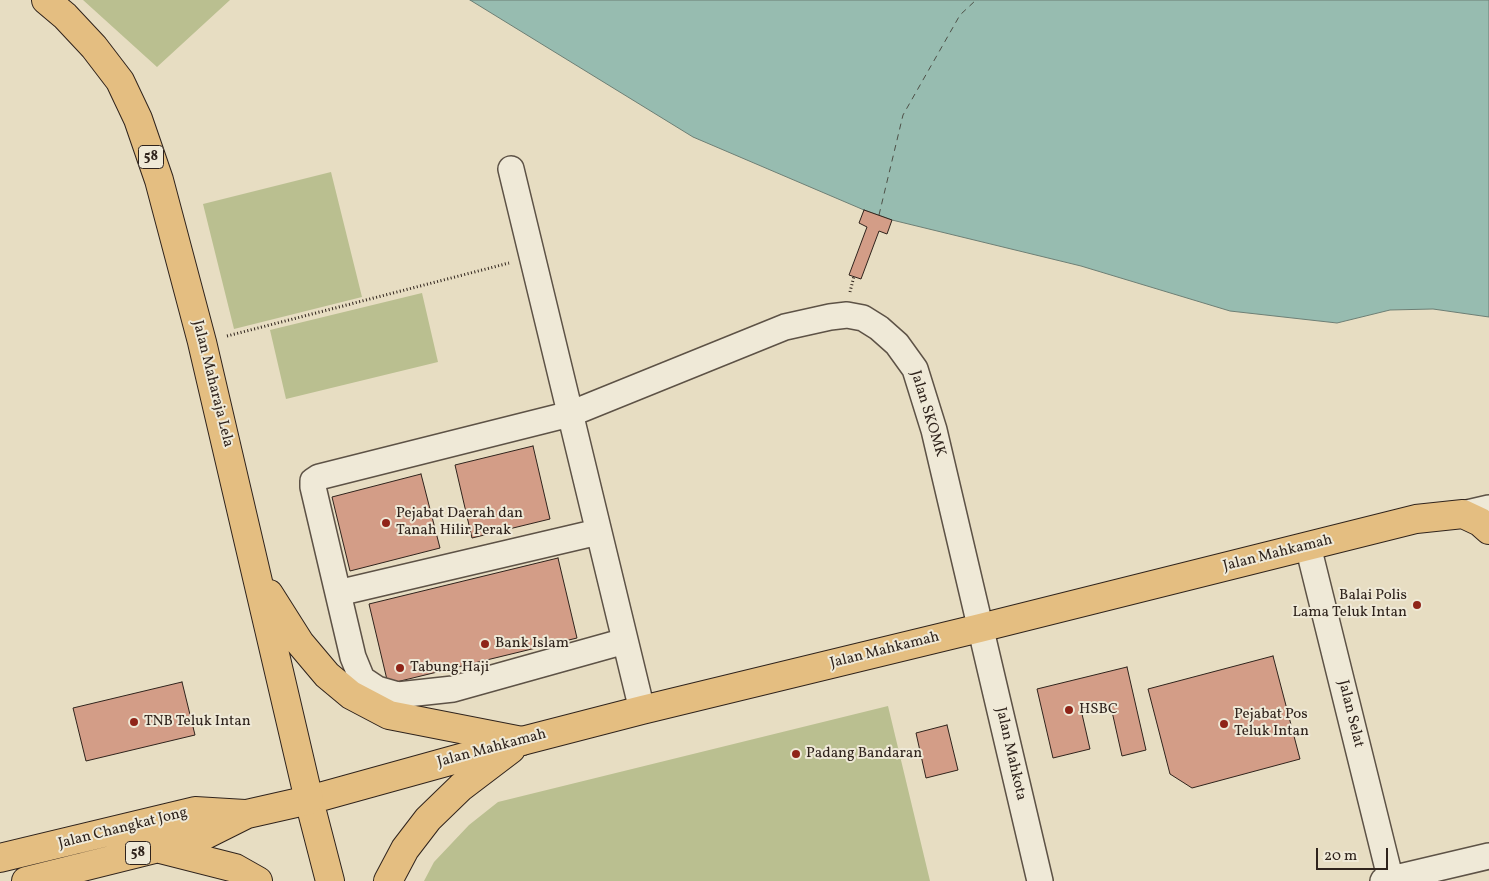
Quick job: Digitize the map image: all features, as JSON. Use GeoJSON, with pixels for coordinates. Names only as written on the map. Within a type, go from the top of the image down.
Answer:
{"type":"FeatureCollection","features":[{"type":"Feature","properties":{"kind":"main road","name":"Jalan Maharaja Lela"},"geometry":{"type":"LineString","coordinates":[[46,0],[65,16],[94,47],[120,81],[138,119],[159,180],[202,342],[309,800],[330,881]]}},
{"type":"Feature","properties":{"kind":"main road"},"geometry":{"type":"LineString","coordinates":[[1476,511],[1480,522],[1489,530]]}},
{"type":"Feature","properties":{"kind":"main road","name":"Jalan Mahkamah"},"geometry":{"type":"LineString","coordinates":[[309,800],[642,710],[1416,519],[1476,511]]}},
{"type":"Feature","properties":{"kind":"main road"},"geometry":{"type":"LineString","coordinates":[[258,578],[300,643],[327,675],[351,695],[389,716],[522,741]]}},
{"type":"Feature","properties":{"kind":"main road"},"geometry":{"type":"LineString","coordinates":[[388,881],[405,849],[428,819],[461,787],[522,741]]}},
{"type":"Feature","properties":{"kind":"main road","name":"Jalan Changkat Jong"},"geometry":{"type":"LineString","coordinates":[[26,881],[199,838],[247,814],[309,800]]}},
{"type":"Feature","properties":{"kind":"main road","name":"Jalan Changkat Jong"},"geometry":{"type":"LineString","coordinates":[[0,858],[195,811],[247,814]]}},
{"type":"Feature","properties":{"kind":"main road"},"geometry":{"type":"LineString","coordinates":[[158,849],[236,868],[258,881]]}},
{"type":"Feature","properties":{"kind":"street"},"geometry":{"type":"LineString","coordinates":[[511,169],[642,710]]}},
{"type":"Feature","properties":{"kind":"street","name":"Jalan SKOMK"},"geometry":{"type":"LineString","coordinates":[[338,593],[313,488],[313,481],[319,477],[570,414],[785,327],[847,315],[863,318],[879,328],[897,344],[915,369],[934,430],[980,628]]}},
{"type":"Feature","properties":{"kind":"street"},"geometry":{"type":"LineString","coordinates":[[598,532],[338,593],[353,657],[362,678],[378,689],[398,696],[453,689],[625,641]]}},
{"type":"Feature","properties":{"kind":"street","name":"Jalan Selat"},"geometry":{"type":"LineString","coordinates":[[1308,546],[1388,880]]}},
{"type":"Feature","properties":{"kind":"street","name":"Jalan Mahkota"},"geometry":{"type":"LineString","coordinates":[[980,628],[1040,881]]}},
{"type":"Feature","properties":{"kind":"street"},"geometry":{"type":"LineString","coordinates":[[1388,880],[1489,856]]}},
{"type":"Feature","properties":{"kind":"path"},"geometry":{"type":"LineString","coordinates":[[202,342],[532,257]]}},
{"type":"Feature","properties":{"kind":"green space"},"geometry":{"type":"Polygon","coordinates":[[[83,0],[230,0],[157,67],[83,0]]]}},
{"type":"Feature","properties":{"kind":"green space"},"geometry":{"type":"Polygon","coordinates":[[[331,172],[362,297],[234,329],[203,204],[331,172]]]}},
{"type":"Feature","properties":{"kind":"green space"},"geometry":{"type":"Polygon","coordinates":[[[422,293],[438,362],[286,399],[270,330],[422,293]]]}},
{"type":"Feature","properties":{"kind":"green space","name":"Padang Bandaran"},"geometry":{"type":"Polygon","coordinates":[[[888,706],[930,881],[424,881],[434,862],[469,825],[498,802],[888,706]]]}},
{"type":"Feature","properties":{"kind":"water"},"geometry":{"type":"Polygon","coordinates":[[[470,0],[1489,0],[1489,317],[1433,309],[1390,310],[1337,323],[1230,311],[1081,266],[892,220],[864,210],[693,137],[470,0]]]}},
{"type":"Feature","properties":{"kind":"building"},"geometry":{"type":"Polygon","coordinates":[[[864,210],[892,220],[887,234],[879,231],[861,279],[849,275],[867,227],[859,223],[864,210]]]}},
{"type":"Feature","properties":{"kind":"building"},"geometry":{"type":"Polygon","coordinates":[[[533,446],[550,519],[472,538],[455,465],[533,446]]]}},
{"type":"Feature","properties":{"kind":"building","name":"Pejabat Daerah dan Tanah Hilir Perak"},"geometry":{"type":"Polygon","coordinates":[[[421,474],[440,548],[350,571],[332,497],[421,474]]]}},
{"type":"Feature","properties":{"kind":"building"},"geometry":{"type":"Polygon","coordinates":[[[558,558],[577,638],[388,684],[369,604],[558,558]]]}},
{"type":"Feature","properties":{"kind":"building","name":"Pejabat Pos Teluk Intan"},"geometry":{"type":"Polygon","coordinates":[[[1273,656],[1300,759],[1192,788],[1170,774],[1148,689],[1273,656]]]}},
{"type":"Feature","properties":{"kind":"building","name":"HSBC"},"geometry":{"type":"Polygon","coordinates":[[[1127,667],[1146,750],[1122,756],[1111,707],[1082,714],[1090,749],[1053,758],[1037,689],[1127,667]]]}},
{"type":"Feature","properties":{"kind":"building","name":"TNB Teluk Intan"},"geometry":{"type":"Polygon","coordinates":[[[182,682],[195,735],[86,761],[73,708],[182,682]]]}},
{"type":"Feature","properties":{"kind":"building"},"geometry":{"type":"Polygon","coordinates":[[[947,725],[958,770],[926,778],[916,733],[947,725]]]}},
{"type":"Feature","properties":{"kind":"ferry route"},"geometry":{"type":"LineString","coordinates":[[879,215],[903,115],[960,15],[976,0]]}},
{"type":"Feature","properties":{"kind":"place","name":"Pejabat Daerah dan Tanah Hilir Perak"},"geometry":{"type":"Point","coordinates":[386,523]}},
{"type":"Feature","properties":{"kind":"place","name":"Balai Polis Lama Teluk Intan"},"geometry":{"type":"Point","coordinates":[1417,605]}},
{"type":"Feature","properties":{"kind":"place","name":"Bank Islam"},"geometry":{"type":"Point","coordinates":[485,644]}},
{"type":"Feature","properties":{"kind":"place","name":"Tabung Haji"},"geometry":{"type":"Point","coordinates":[400,668]}},
{"type":"Feature","properties":{"kind":"place","name":"HSBC"},"geometry":{"type":"Point","coordinates":[1069,710]}},
{"type":"Feature","properties":{"kind":"place","name":"TNB Teluk Intan"},"geometry":{"type":"Point","coordinates":[134,722]}},
{"type":"Feature","properties":{"kind":"place","name":"Pejabat Pos Teluk Intan"},"geometry":{"type":"Point","coordinates":[1224,724]}},
{"type":"Feature","properties":{"kind":"place","name":"Padang Bandaran"},"geometry":{"type":"Point","coordinates":[796,754]}}]}
